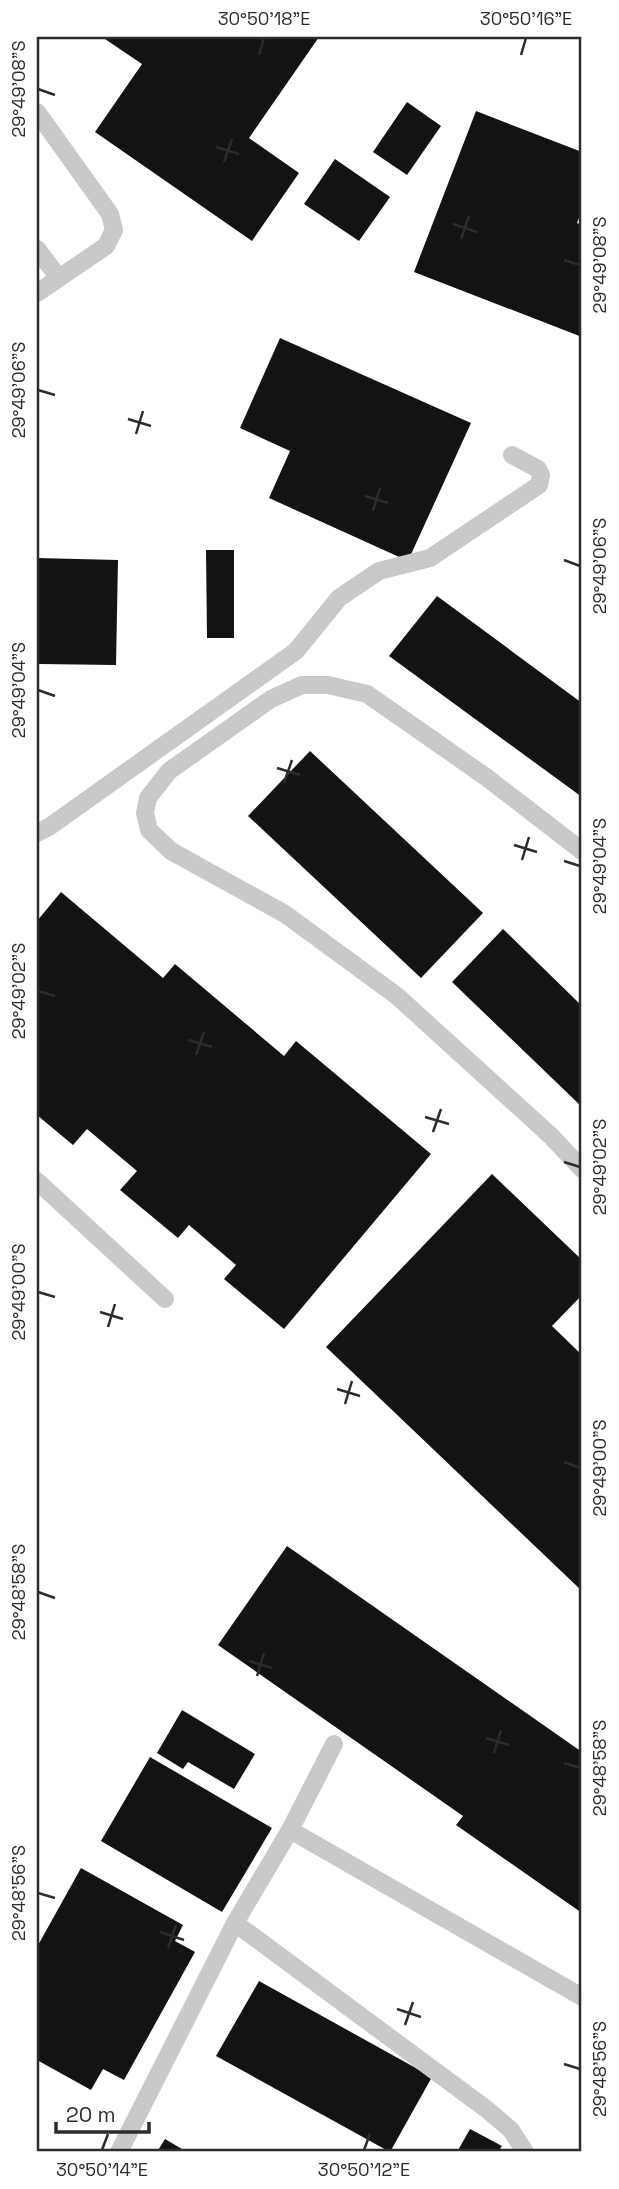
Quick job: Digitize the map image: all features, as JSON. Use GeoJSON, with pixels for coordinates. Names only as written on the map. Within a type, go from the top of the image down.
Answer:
{"type":"FeatureCollection","features":[{"type":"Feature","properties":{"kind":"lane"},"geometry":{"type":"LineString","coordinates":[[37,112],[110,214],[114,230],[106,246],[37,293]]}},
{"type":"Feature","properties":{"kind":"lane"},"geometry":{"type":"LineString","coordinates":[[37,249],[59,278]]}},
{"type":"Feature","properties":{"kind":"lane"},"geometry":{"type":"LineString","coordinates":[[37,833],[296,650],[339,598],[379,571],[430,558],[539,485],[541,475],[538,469],[512,454]]}},
{"type":"Feature","properties":{"kind":"lane"},"geometry":{"type":"LineString","coordinates":[[582,851],[486,777],[368,694],[328,685],[302,685],[271,699],[170,771],[148,798],[145,813],[149,830],[171,851],[285,914],[397,996],[551,1136],[582,1169]]}},
{"type":"Feature","properties":{"kind":"lane"},"geometry":{"type":"LineString","coordinates":[[37,1181],[166,1299]]}},
{"type":"Feature","properties":{"kind":"lane"},"geometry":{"type":"LineString","coordinates":[[119,2152],[235,1923],[290,1830],[334,1744]]}},
{"type":"Feature","properties":{"kind":"lane"},"geometry":{"type":"LineString","coordinates":[[290,1830],[582,1997]]}},
{"type":"Feature","properties":{"kind":"lane"},"geometry":{"type":"LineString","coordinates":[[235,1923],[485,2108],[511,2130],[525,2152]]}},
{"type":"Feature","properties":{"kind":"building"},"geometry":{"type":"Polygon","coordinates":[[[102,37],[319,37],[249,138],[299,173],[252,241],[95,132],[142,64],[102,37]]]}},
{"type":"Feature","properties":{"kind":"building"},"geometry":{"type":"Polygon","coordinates":[[[407,102],[441,126],[407,175],[373,152],[407,102]]]}},
{"type":"Feature","properties":{"kind":"building"},"geometry":{"type":"Polygon","coordinates":[[[476,111],[582,152],[582,210],[577,223],[582,225],[582,337],[414,272],[476,111]]]}},
{"type":"Feature","properties":{"kind":"building"},"geometry":{"type":"Polygon","coordinates":[[[335,159],[390,197],[359,241],[304,204],[335,159]]]}},
{"type":"Feature","properties":{"kind":"building"},"geometry":{"type":"Polygon","coordinates":[[[280,338],[471,423],[408,561],[269,498],[290,451],[240,428],[280,338]]]}},
{"type":"Feature","properties":{"kind":"building"},"geometry":{"type":"Polygon","coordinates":[[[206,550],[234,550],[234,638],[207,638],[206,550]]]}},
{"type":"Feature","properties":{"kind":"building"},"geometry":{"type":"Polygon","coordinates":[[[37,558],[118,560],[116,665],[39,664],[37,558]]]}},
{"type":"Feature","properties":{"kind":"building"},"geometry":{"type":"Polygon","coordinates":[[[437,596],[582,703],[582,797],[389,656],[437,596]]]}},
{"type":"Feature","properties":{"kind":"building"},"geometry":{"type":"Polygon","coordinates":[[[310,751],[483,913],[421,978],[248,816],[310,751]]]}},
{"type":"Feature","properties":{"kind":"building"},"geometry":{"type":"Polygon","coordinates":[[[61,892],[163,978],[175,964],[284,1056],[296,1041],[431,1154],[284,1329],[224,1279],[236,1265],[189,1225],[178,1238],[120,1190],[137,1171],[87,1129],[73,1145],[37,1115],[37,921],[61,892]]]}},
{"type":"Feature","properties":{"kind":"building"},"geometry":{"type":"Polygon","coordinates":[[[503,929],[582,1006],[582,1107],[452,982],[503,929]]]}},
{"type":"Feature","properties":{"kind":"building"},"geometry":{"type":"Polygon","coordinates":[[[492,1174],[582,1260],[582,1295],[552,1326],[582,1355],[582,1591],[326,1347],[492,1174]]]}},
{"type":"Feature","properties":{"kind":"building"},"geometry":{"type":"Polygon","coordinates":[[[287,1546],[582,1752],[582,1913],[456,1825],[463,1816],[218,1645],[287,1546]]]}},
{"type":"Feature","properties":{"kind":"building"},"geometry":{"type":"Polygon","coordinates":[[[182,1710],[255,1754],[234,1789],[188,1762],[183,1769],[157,1753],[182,1710]]]}},
{"type":"Feature","properties":{"kind":"building"},"geometry":{"type":"Polygon","coordinates":[[[150,1757],[272,1828],[222,1912],[101,1841],[150,1757]]]}},
{"type":"Feature","properties":{"kind":"building"},"geometry":{"type":"Polygon","coordinates":[[[81,1868],[183,1925],[175,1941],[195,1952],[124,2080],[103,2069],[91,2090],[37,2060],[37,1947],[81,1868]]]}},
{"type":"Feature","properties":{"kind":"building"},"geometry":{"type":"Polygon","coordinates":[[[259,1981],[432,2077],[390,2152],[216,2056],[259,1981]]]}},
{"type":"Feature","properties":{"kind":"building"},"geometry":{"type":"Polygon","coordinates":[[[470,2129],[502,2146],[498,2152],[457,2152],[470,2129]]]}},
{"type":"Feature","properties":{"kind":"building"},"geometry":{"type":"Polygon","coordinates":[[[165,2139],[187,2152],[157,2152],[165,2139]]]}}]}
